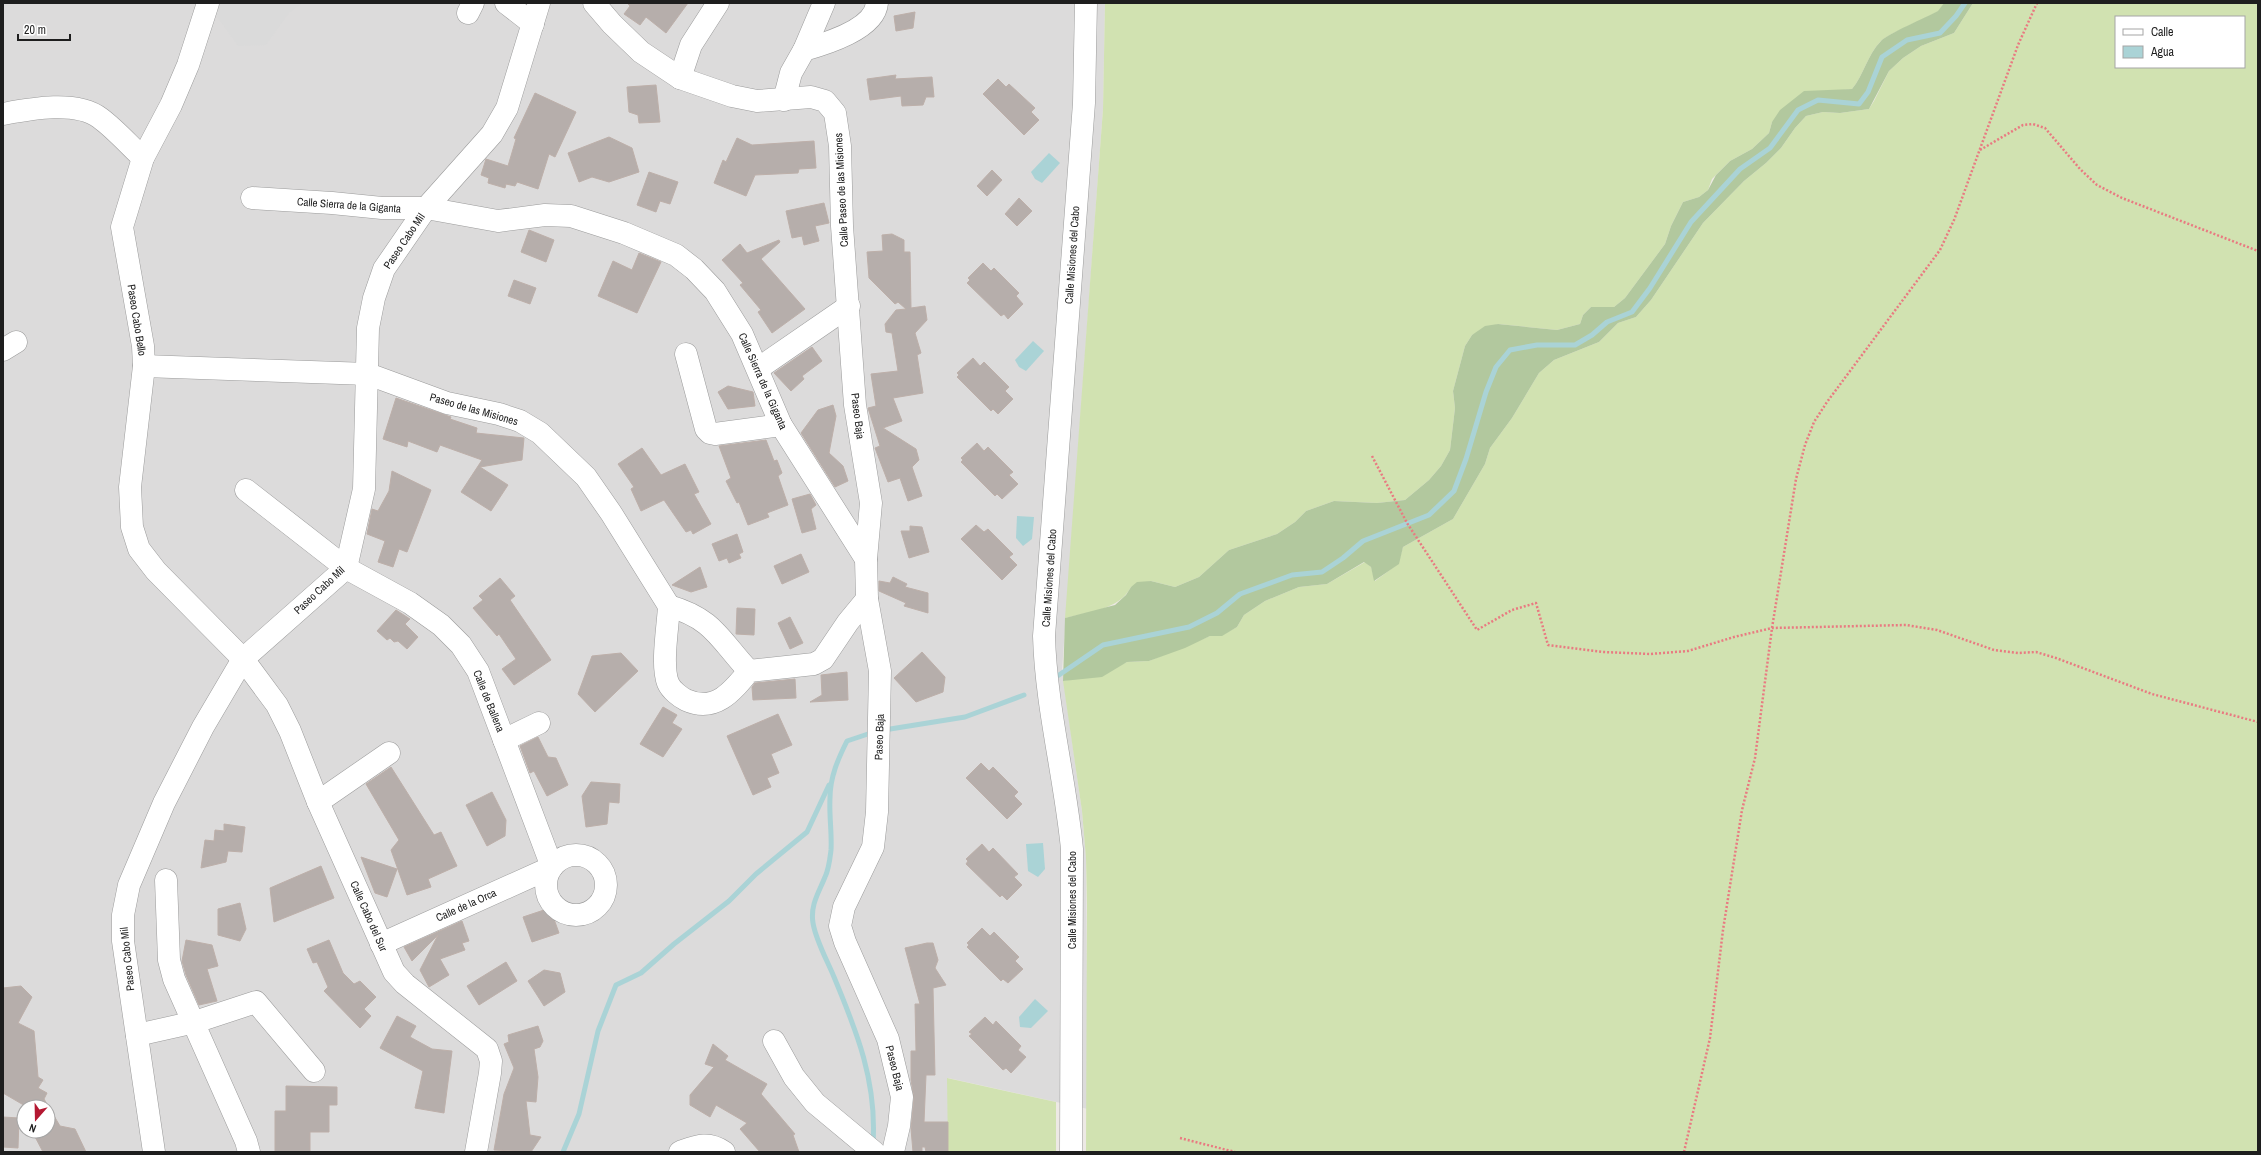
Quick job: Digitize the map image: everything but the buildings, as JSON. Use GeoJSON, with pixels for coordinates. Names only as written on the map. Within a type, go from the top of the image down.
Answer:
{"type":"FeatureCollection","features":[{"type":"Feature","properties":{"kind":"street","name":"Paseo Cabo Bello"},"geometry":{"type":"LineString","coordinates":[[208,3],[188,66],[171,105],[143,158],[122,227],[143,346],[144,366],[130,487],[132,527],[139,549],[156,571],[243,659]]}},
{"type":"Feature","properties":{"kind":"street"},"geometry":{"type":"LineString","coordinates":[[506,3],[533,24]]}},
{"type":"Feature","properties":{"kind":"street","name":"Paseo Cabo Mil"},"geometry":{"type":"LineString","coordinates":[[154,1152],[123,941],[123,915],[129,885],[164,803],[199,734],[243,659],[346,568],[364,489],[368,328],[374,298],[384,269],[426,208],[492,134],[507,108],[539,3]]}},
{"type":"Feature","properties":{"kind":"street","name":"Calle Paseo de las Misiones"},"geometry":{"type":"LineString","coordinates":[[594,3],[612,24],[641,52],[680,78],[732,96],[758,101],[811,97],[825,101],[835,113],[840,146],[842,226],[849,306]]}},
{"type":"Feature","properties":{"kind":"street"},"geometry":{"type":"LineString","coordinates":[[680,78],[691,45],[718,3]]}},
{"type":"Feature","properties":{"kind":"street"},"geometry":{"type":"LineString","coordinates":[[784,100],[791,73],[804,50],[824,3]]}},
{"type":"Feature","properties":{"kind":"street"},"geometry":{"type":"LineString","coordinates":[[804,50],[832,42],[856,30],[874,12],[877,3]]}},
{"type":"Feature","properties":{"kind":"street","name":"Calle Misiones del Cabo"},"geometry":{"type":"LineString","coordinates":[[1071,1152],[1072,849],[1068,806],[1046,680],[1044,636],[1084,103],[1086,3]]}},
{"type":"Feature","properties":{"kind":"street"},"geometry":{"type":"LineString","coordinates":[[3,114],[43,107],[76,109],[99,117],[143,158]]}},
{"type":"Feature","properties":{"kind":"street","name":"Calle Sierra de la Giganta"},"geometry":{"type":"LineString","coordinates":[[252,198],[382,208],[426,208],[498,221],[545,215],[571,216],[624,233],[676,255],[694,269],[716,291],[742,334],[759,368],[782,425],[866,559]]}},
{"type":"Feature","properties":{"kind":"street"},"geometry":{"type":"LineString","coordinates":[[759,368],[849,306]]}},
{"type":"Feature","properties":{"kind":"street","name":"Paseo Baja"},"geometry":{"type":"LineString","coordinates":[[849,306],[856,405],[871,503],[866,559],[867,599],[880,671],[877,812],[873,847],[844,907],[840,926],[845,942],[888,1039],[902,1097],[899,1126],[892,1152]]}},
{"type":"Feature","properties":{"kind":"street"},"geometry":{"type":"LineString","coordinates":[[686,354],[706,429],[710,433],[715,434],[782,425]]}},
{"type":"Feature","properties":{"kind":"street","name":"Paseo de las Misiones"},"geometry":{"type":"LineString","coordinates":[[144,366],[368,374],[447,403],[500,414],[520,421],[540,433],[586,477],[611,513],[669,606]]}},
{"type":"Feature","properties":{"kind":"street","name":"Calle de Ballena"},"geometry":{"type":"LineString","coordinates":[[246,490],[346,568],[410,603],[441,625],[461,645],[478,671],[552,867]]}},
{"type":"Feature","properties":{"kind":"street"},"geometry":{"type":"LineString","coordinates":[[749,671],[709,624],[683,610],[669,606],[665,665],[668,684],[681,698],[695,704],[709,705],[724,699],[749,671],[814,664],[823,658],[848,622],[867,599]]}},
{"type":"Feature","properties":{"kind":"street","name":"Calle Cabo del Sur"},"geometry":{"type":"LineString","coordinates":[[243,659],[276,705],[290,731],[318,802],[394,972],[404,984],[487,1049],[491,1061],[490,1073],[476,1152]]}},
{"type":"Feature","properties":{"kind":"street"},"geometry":{"type":"LineString","coordinates":[[504,740],[539,723]]}},
{"type":"Feature","properties":{"kind":"street"},"geometry":{"type":"LineString","coordinates":[[318,802],[389,752]]}},
{"type":"Feature","properties":{"kind":"street","name":"Calle de la Orca"},"geometry":{"type":"LineString","coordinates":[[381,944],[552,867]]}},
{"type":"Feature","properties":{"kind":"street"},"geometry":{"type":"LineString","coordinates":[[166,880],[169,960],[174,979],[195,1022],[249,1152]]}},
{"type":"Feature","properties":{"kind":"street"},"geometry":{"type":"LineString","coordinates":[[137,1035],[195,1022],[256,1002],[314,1071]]}},
{"type":"Feature","properties":{"kind":"street"},"geometry":{"type":"LineString","coordinates":[[774,1041],[794,1077],[815,1103],[844,1129],[874,1152]]}},
{"type":"Feature","properties":{"kind":"street"},"geometry":{"type":"LineString","coordinates":[[680,1152],[702,1144],[715,1146],[724,1152]]}},
{"type":"Feature","properties":{"kind":"path"},"geometry":{"type":"LineString","coordinates":[[1684,1152],[1710,1038],[1723,930],[1742,810],[1755,758],[1772,628],[1796,479],[1805,445],[1814,422],[1940,250],[1954,220],[2018,45],[2037,3]]}},
{"type":"Feature","properties":{"kind":"path"},"geometry":{"type":"LineString","coordinates":[[1980,150],[2023,125],[2033,124],[2044,128],[2097,185],[2122,198],[2258,251]]}},
{"type":"Feature","properties":{"kind":"path"},"geometry":{"type":"LineString","coordinates":[[1372,456],[1407,523],[1477,630],[1512,610],[1536,603],[1548,645],[1603,652],[1650,654],[1688,651],[1734,637],[1772,628],[1906,625],[1937,630],[1994,650],[2018,654],[2036,652],[2152,694],[2258,722]]}},
{"type":"Feature","properties":{"kind":"path"},"geometry":{"type":"LineString","coordinates":[[1180,1138],[1235,1152]]}},
{"type":"Feature","properties":{"kind":"shaded area"},"geometry":{"type":"Polygon","coordinates":[[[3,3],[1105,3],[1103,109],[1062,670],[1082,811],[1086,858],[1088,1109],[948,1078],[948,1152],[3,1152],[3,3]]]}},
{"type":"Feature","properties":{"kind":"shaded area"},"geometry":{"type":"Polygon","coordinates":[[[217,3],[303,3],[289,13],[266,45],[238,46],[215,14],[217,3]]]}},
{"type":"Feature","properties":{"kind":"green space"},"geometry":{"type":"Polygon","coordinates":[[[1105,3],[1944,3],[1939,11],[1891,34],[1881,41],[1872,52],[1860,78],[1852,89],[1834,91],[1772,122],[1769,133],[1752,149],[1730,161],[1712,179],[1708,190],[1699,197],[1683,202],[1671,226],[1665,244],[1625,298],[1614,307],[1591,307],[1583,315],[1580,324],[1557,330],[1498,324],[1472,335],[1465,346],[1453,391],[1455,408],[1450,450],[1441,466],[1429,480],[1405,500],[1377,503],[1334,501],[1306,511],[1295,522],[1277,534],[1229,550],[1199,577],[1175,587],[1151,581],[1131,587],[1126,595],[1111,605],[1093,612],[1065,618],[1103,109],[1105,3]]]}},
{"type":"Feature","properties":{"kind":"green space"},"geometry":{"type":"Polygon","coordinates":[[[1944,3],[1973,3],[1954,33],[1921,46],[1903,58],[1889,71],[1869,109],[1840,113],[1823,112],[1806,116],[1795,128],[1781,148],[1766,163],[1744,181],[1703,223],[1651,300],[1636,317],[1618,323],[1599,342],[1554,360],[1539,373],[1512,418],[1490,448],[1485,464],[1453,519],[1403,547],[1399,564],[1374,581],[1371,567],[1364,562],[1327,584],[1299,587],[1265,601],[1244,615],[1237,627],[1222,636],[1210,636],[1185,648],[1149,661],[1127,662],[1102,677],[1063,681],[1065,618],[1115,605],[1137,582],[1151,581],[1175,587],[1199,577],[1229,550],[1277,534],[1295,522],[1306,511],[1334,501],[1377,503],[1405,500],[1429,480],[1441,466],[1450,450],[1455,408],[1453,391],[1465,346],[1472,335],[1485,326],[1498,324],[1557,330],[1580,324],[1583,315],[1591,307],[1614,307],[1625,298],[1665,244],[1671,226],[1683,202],[1699,197],[1708,190],[1716,175],[1730,161],[1752,149],[1769,133],[1772,122],[1780,110],[1804,91],[1852,89],[1860,78],[1872,52],[1881,41],[1899,30],[1938,11],[1944,3]]]}},
{"type":"Feature","properties":{"kind":"green space"},"geometry":{"type":"Polygon","coordinates":[[[1973,3],[2258,3],[2258,1152],[1086,1152],[1086,858],[1082,811],[1063,681],[1077,678],[1091,678],[1127,662],[1149,661],[1210,636],[1222,635],[1237,627],[1244,615],[1265,601],[1299,587],[1327,584],[1365,562],[1371,567],[1375,581],[1398,564],[1403,547],[1453,519],[1485,464],[1490,448],[1512,418],[1539,373],[1554,360],[1599,342],[1618,323],[1636,317],[1651,300],[1703,223],[1744,181],[1766,163],[1781,148],[1795,128],[1806,116],[1823,112],[1840,113],[1869,109],[1889,71],[1903,58],[1921,46],[1954,33],[1973,3]]]}},
{"type":"Feature","properties":{"kind":"green space"},"geometry":{"type":"Polygon","coordinates":[[[947,1078],[1056,1102],[1056,1152],[948,1152],[947,1078]]]}},
{"type":"Feature","properties":{"kind":"water"},"geometry":{"type":"Polygon","coordinates":[[[1049,153],[1060,163],[1042,183],[1035,179],[1031,172],[1049,153]]]}},
{"type":"Feature","properties":{"kind":"water"},"geometry":{"type":"Polygon","coordinates":[[[1033,341],[1044,351],[1026,371],[1019,367],[1015,360],[1033,341]]]}},
{"type":"Feature","properties":{"kind":"water"},"geometry":{"type":"Polygon","coordinates":[[[1017,516],[1034,517],[1032,539],[1023,546],[1016,538],[1017,516]]]}},
{"type":"Feature","properties":{"kind":"water"},"geometry":{"type":"Polygon","coordinates":[[[1043,843],[1045,869],[1038,877],[1028,871],[1026,844],[1043,843]]]}},
{"type":"Feature","properties":{"kind":"water"},"geometry":{"type":"Polygon","coordinates":[[[1035,999],[1048,1011],[1031,1028],[1020,1027],[1019,1017],[1035,999]]]}},
{"type":"Feature","properties":{"kind":"waterway"},"geometry":{"type":"LineString","coordinates":[[1059,675],[1103,645],[1189,627],[1217,613],[1240,594],[1292,575],[1322,572],[1343,558],[1363,541],[1429,515],[1454,491],[1466,459],[1486,392],[1496,367],[1510,350],[1537,345],[1575,345],[1592,335],[1607,322],[1632,312],[1650,288],[1691,222],[1740,169],[1770,148],[1798,110],[1818,100],[1859,104],[1868,92],[1882,57],[1907,40],[1940,33],[1956,16],[1965,3]]}},
{"type":"Feature","properties":{"kind":"waterway"},"geometry":{"type":"LineString","coordinates":[[884,730],[965,717],[1024,695]]}},
{"type":"Feature","properties":{"kind":"waterway"},"geometry":{"type":"LineString","coordinates":[[873,1143],[872,1099],[864,1058],[858,1038],[817,937],[812,916],[814,904],[830,860],[830,790],[835,768],[847,741],[874,732]]}},
{"type":"Feature","properties":{"kind":"waterway"},"geometry":{"type":"LineString","coordinates":[[563,1152],[579,1114],[598,1031],[616,985],[641,973],[674,944],[729,901],[756,874],[807,832],[829,785]]}}]}
